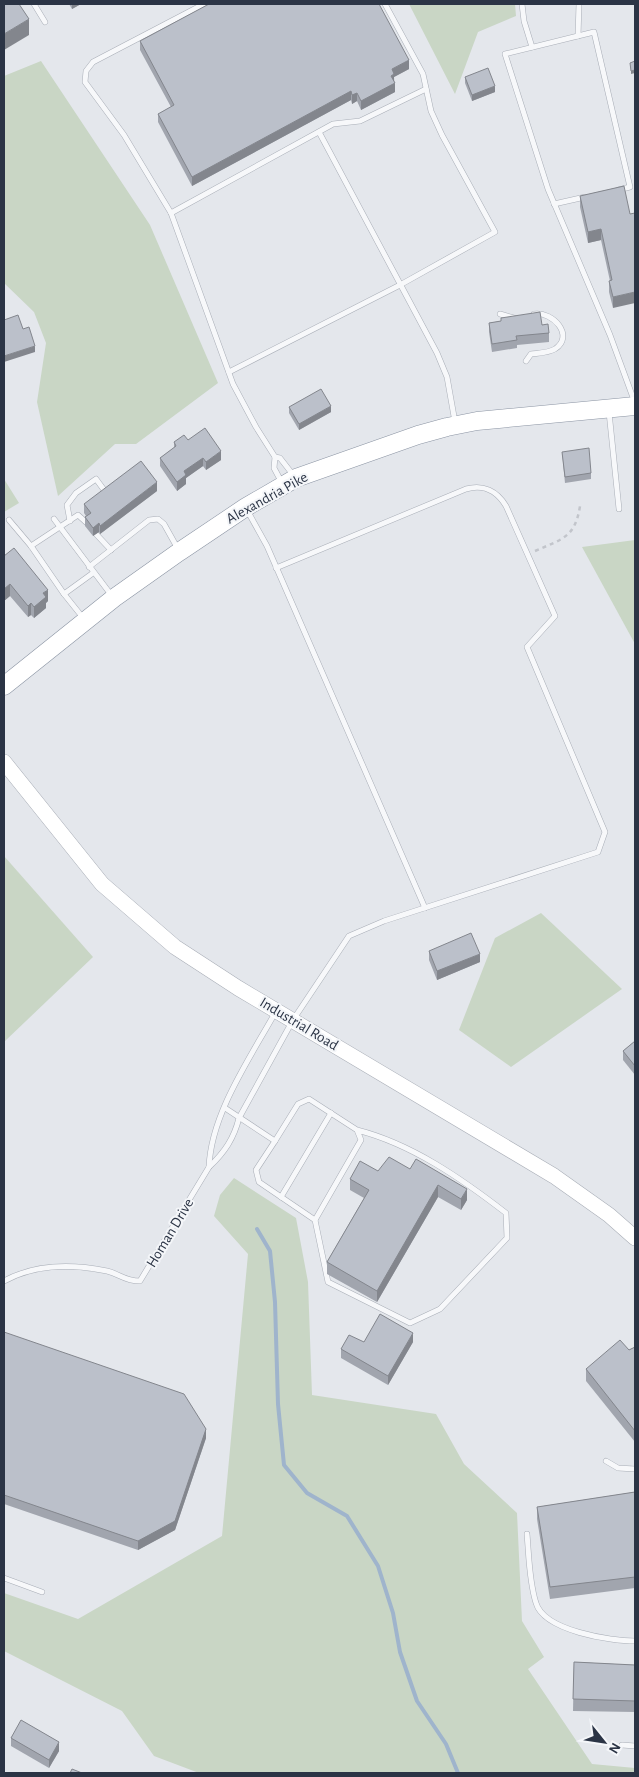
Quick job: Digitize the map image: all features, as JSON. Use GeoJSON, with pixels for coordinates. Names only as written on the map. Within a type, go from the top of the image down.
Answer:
{"type":"FeatureCollection","features":[{"type":"Feature","properties":{"kind":"highway","name":"Alexandria Pike"},"geometry":{"type":"LineString","coordinates":[[4,686],[114,598],[246,507],[290,482],[418,435],[456,425],[554,413],[608,409],[635,404]]}},
{"type":"Feature","properties":{"kind":"main road","name":"Industrial Road"},"geometry":{"type":"LineString","coordinates":[[4,762],[86,865],[118,899],[175,947],[276,1010],[554,1176],[634,1233]]}},
{"type":"Feature","properties":{"kind":"lane"},"geometry":{"type":"LineString","coordinates":[[34,4],[45,22]]}},
{"type":"Feature","properties":{"kind":"lane"},"geometry":{"type":"LineString","coordinates":[[204,4],[92,62],[86,71],[85,82],[124,135],[171,213],[240,398],[275,457],[274,468],[290,482]]}},
{"type":"Feature","properties":{"kind":"lane"},"geometry":{"type":"LineString","coordinates":[[229,372],[400,284],[495,232],[442,135],[432,111],[423,74],[385,4]]}},
{"type":"Feature","properties":{"kind":"lane"},"geometry":{"type":"LineString","coordinates":[[522,4],[524,21],[532,47]]}},
{"type":"Feature","properties":{"kind":"lane"},"geometry":{"type":"LineString","coordinates":[[578,36],[579,4]]}},
{"type":"Feature","properties":{"kind":"lane"},"geometry":{"type":"LineString","coordinates":[[613,191],[630,188],[594,32],[505,54],[554,204],[610,335],[635,404]]}},
{"type":"Feature","properties":{"kind":"lane"},"geometry":{"type":"LineString","coordinates":[[171,213],[333,124],[366,119],[426,89]]}},
{"type":"Feature","properties":{"kind":"lane"},"geometry":{"type":"LineString","coordinates":[[319,132],[447,377],[456,425]]}},
{"type":"Feature","properties":{"kind":"lane"},"geometry":{"type":"LineString","coordinates":[[554,204],[596,195]]}},
{"type":"Feature","properties":{"kind":"lane"},"geometry":{"type":"LineString","coordinates":[[500,314],[511,318],[520,317]]}},
{"type":"Feature","properties":{"kind":"lane"},"geometry":{"type":"LineString","coordinates":[[526,361],[531,354],[552,350],[560,345],[562,336],[556,320],[547,314],[529,315]]}},
{"type":"Feature","properties":{"kind":"lane"},"geometry":{"type":"LineString","coordinates":[[608,409],[618,509]]}},
{"type":"Feature","properties":{"kind":"lane"},"geometry":{"type":"LineString","coordinates":[[275,457],[280,458],[290,482]]}},
{"type":"Feature","properties":{"kind":"lane"},"geometry":{"type":"LineString","coordinates":[[70,521],[67,506],[76,493],[96,478],[108,495]]}},
{"type":"Feature","properties":{"kind":"lane"},"geometry":{"type":"LineString","coordinates":[[276,568],[475,486],[490,490],[503,500],[527,554]]}},
{"type":"Feature","properties":{"kind":"lane"},"geometry":{"type":"LineString","coordinates":[[246,507],[260,532],[276,568],[424,908]]}},
{"type":"Feature","properties":{"kind":"lane"},"geometry":{"type":"LineString","coordinates":[[31,546],[78,515],[88,524]]}},
{"type":"Feature","properties":{"kind":"lane"},"geometry":{"type":"LineString","coordinates":[[54,519],[93,573],[114,598]]}},
{"type":"Feature","properties":{"kind":"lane"},"geometry":{"type":"LineString","coordinates":[[89,567],[149,520],[158,519],[164,524],[179,552]]}},
{"type":"Feature","properties":{"kind":"lane"},"geometry":{"type":"LineString","coordinates":[[9,520],[31,546],[72,606],[86,621]]}},
{"type":"Feature","properties":{"kind":"lane"},"geometry":{"type":"LineString","coordinates":[[96,534],[111,550]]}},
{"type":"Feature","properties":{"kind":"lane","name":"Homan Drive"},"geometry":{"type":"LineString","coordinates":[[4,1281],[22,1271],[48,1267],[108,1272],[128,1281],[140,1281],[209,1167],[223,1154],[235,1134],[239,1118],[293,1020],[349,936],[384,921],[598,852],[605,832],[527,647],[555,616],[527,554]]}},
{"type":"Feature","properties":{"kind":"lane"},"geometry":{"type":"LineString","coordinates":[[64,594],[93,573]]}},
{"type":"Feature","properties":{"kind":"lane","name":"Homan Drive"},"geometry":{"type":"LineString","coordinates":[[209,1167],[210,1153],[228,1098],[276,1010]]}},
{"type":"Feature","properties":{"kind":"lane"},"geometry":{"type":"LineString","coordinates":[[315,1220],[259,1182],[256,1170],[298,1104],[309,1099],[357,1130],[387,1138],[470,1185],[506,1213],[507,1238],[440,1309],[410,1323],[328,1282],[315,1220],[361,1140],[357,1130]]}},
{"type":"Feature","properties":{"kind":"lane"},"geometry":{"type":"LineString","coordinates":[[225,1108],[275,1141]]}},
{"type":"Feature","properties":{"kind":"lane"},"geometry":{"type":"LineString","coordinates":[[281,1197],[331,1113]]}},
{"type":"Feature","properties":{"kind":"lane"},"geometry":{"type":"LineString","coordinates":[[606,1461],[618,1468],[635,1469]]}},
{"type":"Feature","properties":{"kind":"lane"},"geometry":{"type":"LineString","coordinates":[[527,1534],[536,1605],[547,1617],[575,1632],[616,1641],[635,1641]]}},
{"type":"Feature","properties":{"kind":"lane"},"geometry":{"type":"LineString","coordinates":[[4,1578],[42,1592]]}},
{"type":"Feature","properties":{"kind":"lane"},"geometry":{"type":"LineString","coordinates":[[622,1745],[635,1746]]}},
{"type":"Feature","properties":{"kind":"path"},"geometry":{"type":"LineString","coordinates":[[527,554],[568,535],[576,524],[580,506]]}},
{"type":"Feature","properties":{"kind":"green space"},"geometry":{"type":"Polygon","coordinates":[[[409,4],[515,4],[516,16],[478,32],[455,94],[409,4]]]}},
{"type":"Feature","properties":{"kind":"green space"},"geometry":{"type":"Polygon","coordinates":[[[41,61],[150,225],[218,383],[136,444],[115,444],[58,496],[37,402],[46,343],[34,312],[4,283],[4,76],[41,61]]]}},
{"type":"Feature","properties":{"kind":"green space"},"geometry":{"type":"Polygon","coordinates":[[[4,479],[19,503],[4,512],[4,479]]]}},
{"type":"Feature","properties":{"kind":"green space"},"geometry":{"type":"Polygon","coordinates":[[[635,540],[635,644],[582,547],[635,540]]]}},
{"type":"Feature","properties":{"kind":"green space"},"geometry":{"type":"Polygon","coordinates":[[[4,856],[93,957],[4,1042],[4,856]]]}},
{"type":"Feature","properties":{"kind":"green space"},"geometry":{"type":"Polygon","coordinates":[[[541,913],[622,989],[511,1067],[459,1030],[495,938],[541,913]]]}},
{"type":"Feature","properties":{"kind":"green space"},"geometry":{"type":"Polygon","coordinates":[[[234,1178],[296,1218],[308,1282],[312,1395],[436,1414],[464,1464],[517,1513],[522,1621],[544,1657],[528,1669],[592,1764],[635,1768],[635,1773],[199,1773],[154,1756],[122,1711],[4,1651],[4,1593],[78,1619],[222,1536],[248,1254],[214,1216],[220,1195],[234,1178]]]}},
{"type":"Feature","properties":{"kind":"building"},"geometry":{"type":"Polygon","coordinates":[[[4,4],[19,4],[29,19],[4,34],[4,4]]]}},
{"type":"Feature","properties":{"kind":"building"},"geometry":{"type":"Polygon","coordinates":[[[209,4],[379,4],[409,60],[392,69],[394,74],[391,76],[395,83],[361,101],[357,93],[352,95],[351,91],[192,177],[158,114],[174,105],[140,41],[209,4]]]}},
{"type":"Feature","properties":{"kind":"building"},"geometry":{"type":"Polygon","coordinates":[[[635,61],[635,70],[631,71],[630,63],[635,61]]]}},
{"type":"Feature","properties":{"kind":"building"},"geometry":{"type":"Polygon","coordinates":[[[488,68],[495,86],[472,95],[465,77],[488,68]]]}},
{"type":"Feature","properties":{"kind":"building"},"geometry":{"type":"Polygon","coordinates":[[[624,186],[630,214],[635,213],[635,292],[613,297],[609,281],[612,280],[601,229],[588,232],[580,196],[624,186]]]}},
{"type":"Feature","properties":{"kind":"building"},"geometry":{"type":"Polygon","coordinates":[[[540,312],[542,325],[548,324],[549,333],[516,336],[517,340],[492,344],[489,323],[501,321],[501,318],[540,312]]]}},
{"type":"Feature","properties":{"kind":"building"},"geometry":{"type":"Polygon","coordinates":[[[18,315],[23,329],[29,327],[35,346],[4,356],[4,320],[18,315]]]}},
{"type":"Feature","properties":{"kind":"building"},"geometry":{"type":"Polygon","coordinates":[[[321,389],[331,406],[299,424],[289,407],[321,389]]]}},
{"type":"Feature","properties":{"kind":"building"},"geometry":{"type":"Polygon","coordinates":[[[205,428],[221,451],[206,462],[203,458],[184,471],[186,475],[177,482],[160,458],[176,446],[174,442],[184,435],[188,440],[205,428]]]}},
{"type":"Feature","properties":{"kind":"building"},"geometry":{"type":"Polygon","coordinates":[[[589,448],[591,473],[565,477],[562,452],[589,448]]]}},
{"type":"Feature","properties":{"kind":"building"},"geometry":{"type":"Polygon","coordinates":[[[141,461],[157,482],[100,526],[99,523],[93,528],[85,517],[91,513],[84,504],[141,461]]]}},
{"type":"Feature","properties":{"kind":"building"},"geometry":{"type":"Polygon","coordinates":[[[14,548],[48,590],[43,593],[46,597],[34,607],[31,603],[28,606],[10,584],[4,589],[4,556],[14,548]]]}},
{"type":"Feature","properties":{"kind":"building"},"geometry":{"type":"Polygon","coordinates":[[[471,933],[480,954],[437,971],[429,951],[471,933]]]}},
{"type":"Feature","properties":{"kind":"building"},"geometry":{"type":"Polygon","coordinates":[[[635,1041],[635,1066],[623,1051],[635,1041]]]}},
{"type":"Feature","properties":{"kind":"building"},"geometry":{"type":"Polygon","coordinates":[[[389,1157],[410,1169],[416,1159],[467,1189],[461,1199],[438,1185],[377,1291],[327,1262],[369,1190],[350,1179],[360,1161],[378,1171],[389,1157]]]}},
{"type":"Feature","properties":{"kind":"building"},"geometry":{"type":"Polygon","coordinates":[[[380,1314],[413,1333],[388,1376],[341,1349],[349,1335],[364,1342],[380,1314]]]}},
{"type":"Feature","properties":{"kind":"building"},"geometry":{"type":"Polygon","coordinates":[[[4,1332],[184,1394],[206,1429],[175,1521],[138,1541],[4,1495],[4,1332]]]}},
{"type":"Feature","properties":{"kind":"building"},"geometry":{"type":"Polygon","coordinates":[[[620,1340],[629,1350],[635,1347],[635,1431],[586,1369],[620,1340]]]}},
{"type":"Feature","properties":{"kind":"building"},"geometry":{"type":"Polygon","coordinates":[[[635,1492],[635,1577],[550,1587],[537,1507],[635,1492]]]}},
{"type":"Feature","properties":{"kind":"building"},"geometry":{"type":"Polygon","coordinates":[[[574,1662],[635,1665],[635,1701],[573,1699],[574,1662]]]}},
{"type":"Feature","properties":{"kind":"building"},"geometry":{"type":"Polygon","coordinates":[[[21,1720],[59,1742],[49,1760],[11,1738],[21,1720]]]}},
{"type":"Feature","properties":{"kind":"building"},"geometry":{"type":"Polygon","coordinates":[[[72,1769],[82,1773],[70,1773],[72,1769]]]}},
{"type":"Feature","properties":{"kind":"waterway"},"geometry":{"type":"LineString","coordinates":[[257,1229],[270,1251],[275,1302],[278,1404],[284,1465],[307,1493],[347,1516],[378,1566],[393,1613],[400,1652],[417,1701],[446,1744],[458,1773]]}}]}
